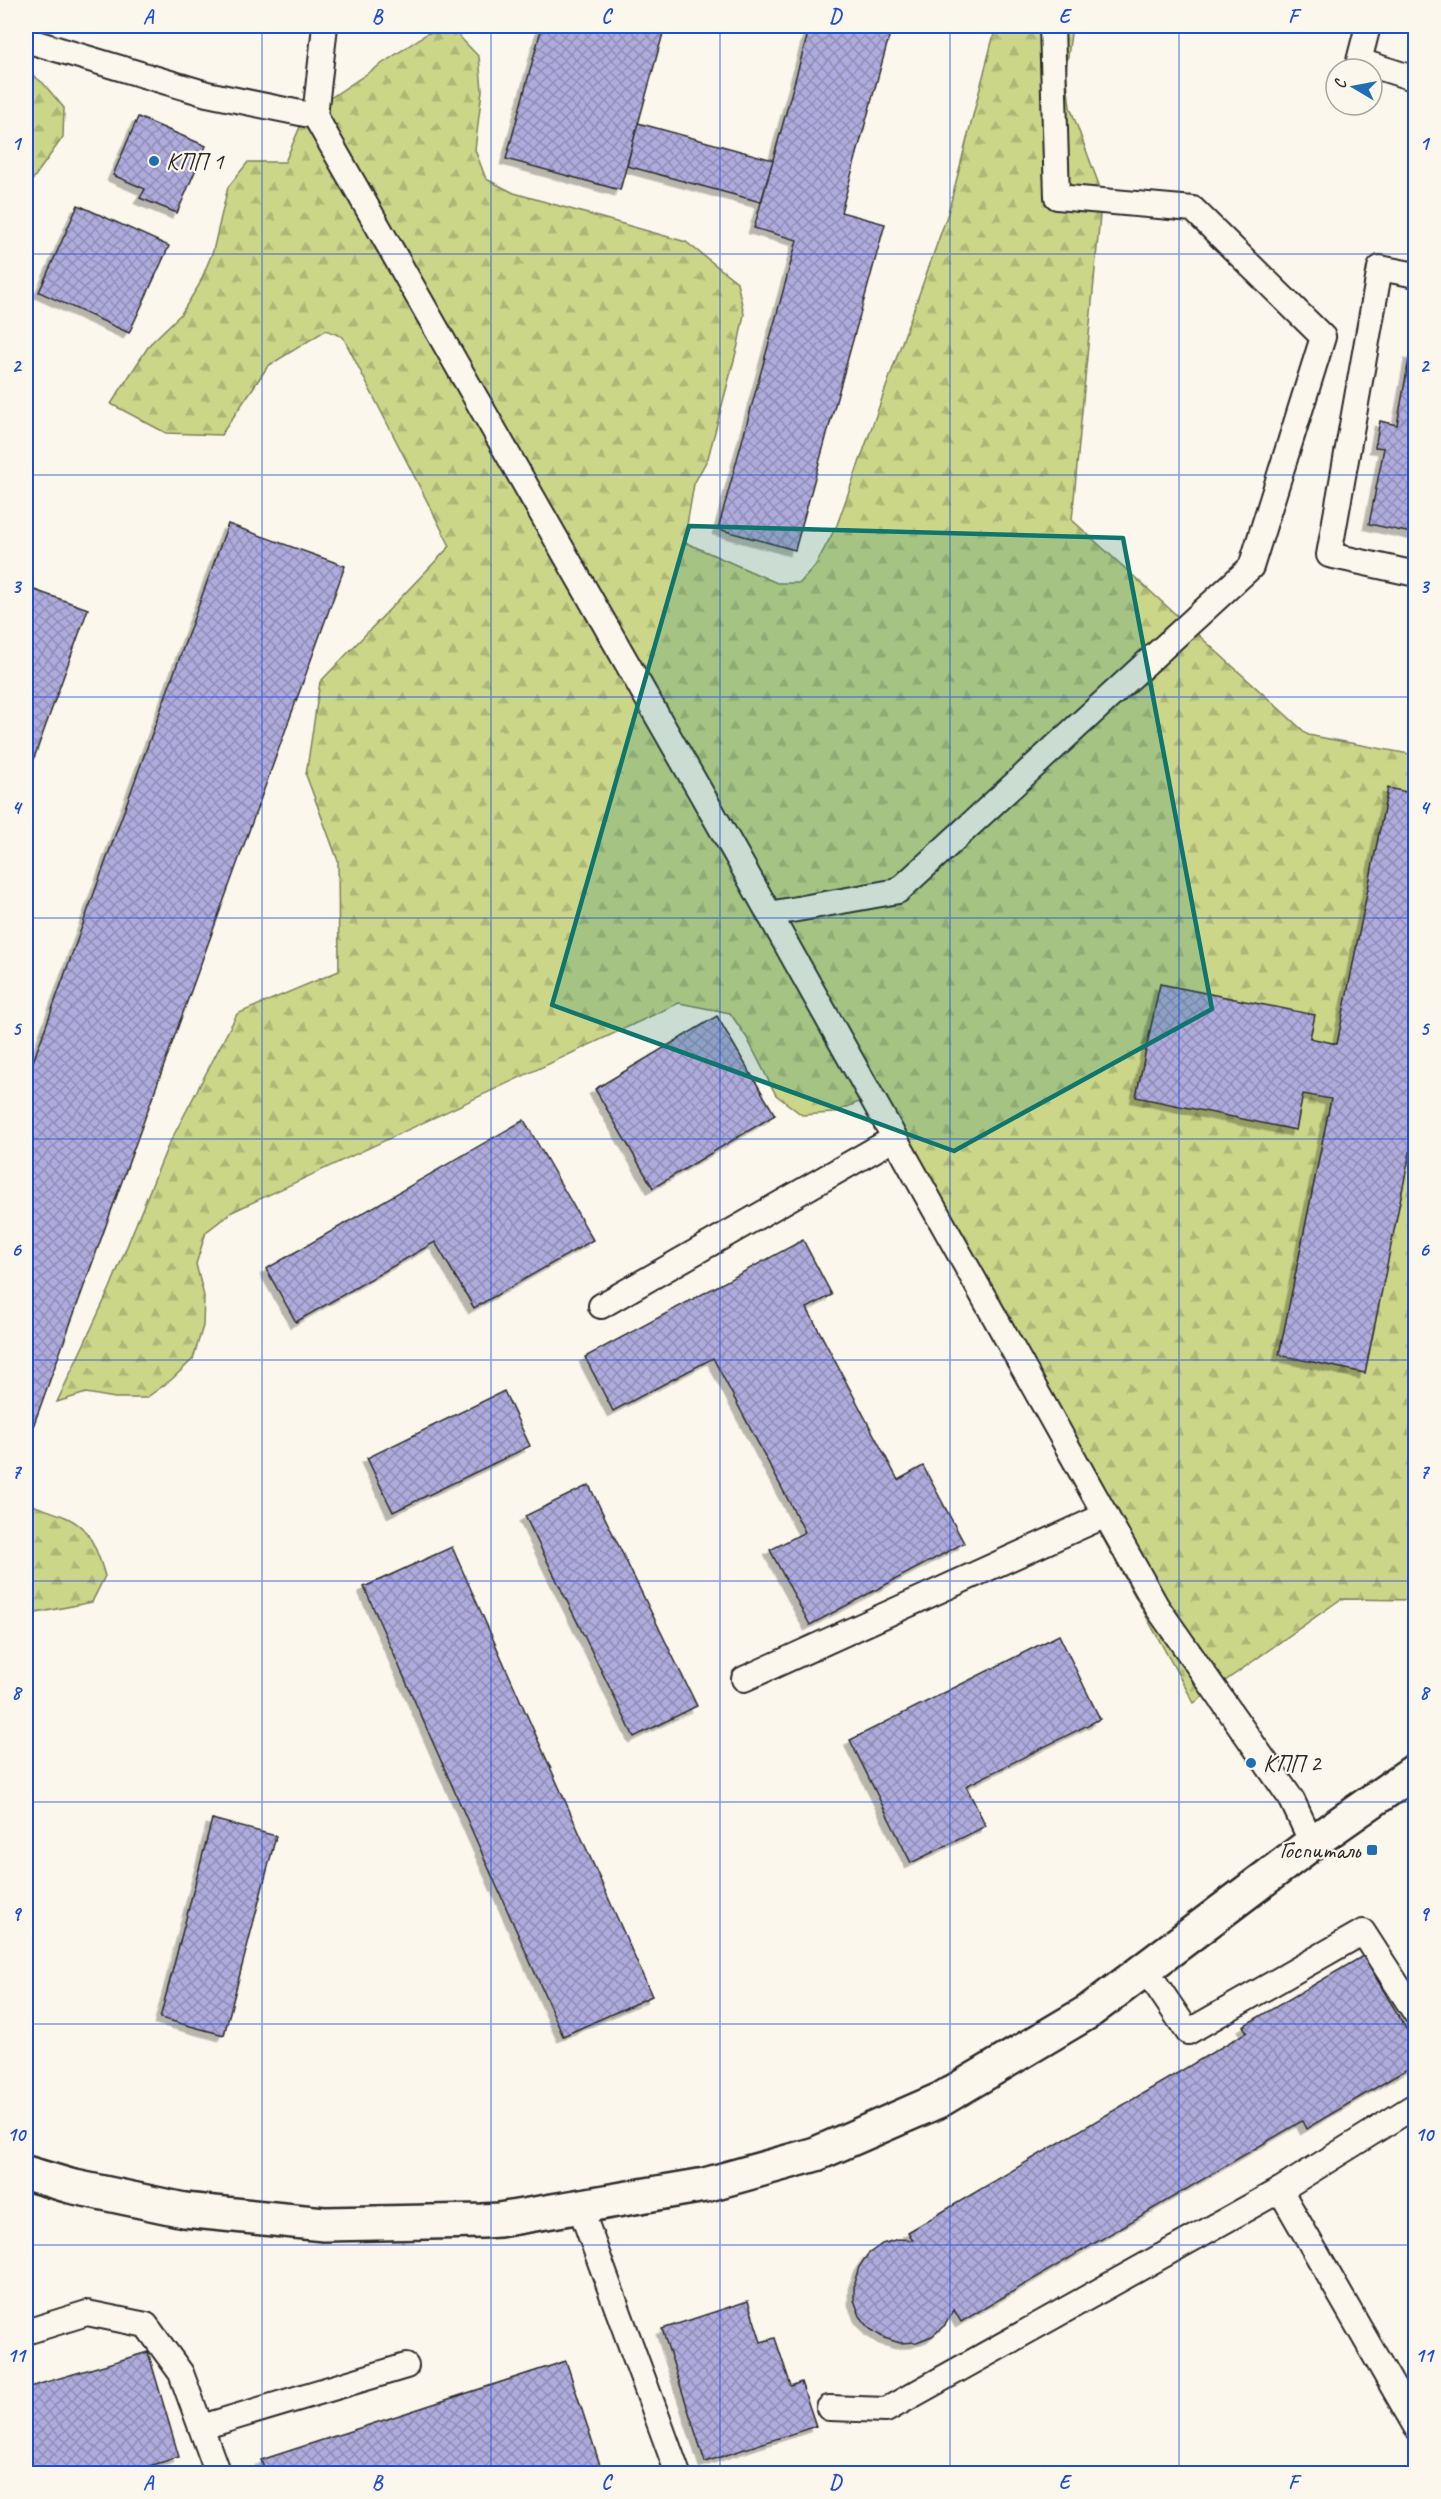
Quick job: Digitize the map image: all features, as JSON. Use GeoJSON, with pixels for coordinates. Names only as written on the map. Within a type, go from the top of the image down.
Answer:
{"type":"FeatureCollection","features":[{"type":"Feature","properties":{"kind":"street"},"geometry":{"type":"LineString","coordinates":[[26,2173],[70,2186],[184,2210],[324,2224],[499,2220],[705,2185],[826,2149],[940,2100],[1088,2012],[1312,1843],[1416,1770]]}},
{"type":"Feature","properties":{"kind":"lane"},"geometry":{"type":"LineString","coordinates":[[325,26],[315,116],[769,914],[1158,1607],[1292,1800],[1312,1843]]}},
{"type":"Feature","properties":{"kind":"lane"},"geometry":{"type":"LineString","coordinates":[[769,914],[898,891],[1251,567],[1323,336],[1193,209],[1057,197],[1052,26]]}},
{"type":"Feature","properties":{"kind":"lane"},"geometry":{"type":"LineString","coordinates":[[1368,26],[1359,61],[1416,79]]}},
{"type":"Feature","properties":{"kind":"lane"},"geometry":{"type":"LineString","coordinates":[[26,40],[207,94],[315,116]]}},
{"type":"Feature","properties":{"kind":"lane"},"geometry":{"type":"LineString","coordinates":[[1416,275],[1380,268],[1329,555],[1416,574]]}},
{"type":"Feature","properties":{"kind":"lane"},"geometry":{"type":"LineString","coordinates":[[601,1306],[895,1138]]}},
{"type":"Feature","properties":{"kind":"lane"},"geometry":{"type":"LineString","coordinates":[[744,1679],[1106,1515]]}},
{"type":"Feature","properties":{"kind":"lane"},"geometry":{"type":"LineString","coordinates":[[1145,1968],[1188,2032],[1363,1932],[1416,2014]]}},
{"type":"Feature","properties":{"kind":"lane"},"geometry":{"type":"LineString","coordinates":[[829,2408],[886,2410],[1280,2190],[1416,2105]]}},
{"type":"Feature","properties":{"kind":"lane"},"geometry":{"type":"LineString","coordinates":[[1280,2190],[1416,2427]]}},
{"type":"Feature","properties":{"kind":"lane"},"geometry":{"type":"LineString","coordinates":[[580,2207],[678,2474]]}},
{"type":"Feature","properties":{"kind":"lane"},"geometry":{"type":"LineString","coordinates":[[26,2332],[87,2313],[146,2325],[181,2373],[218,2474]]}},
{"type":"Feature","properties":{"kind":"lane"},"geometry":{"type":"LineString","coordinates":[[202,2427],[406,2366]]}},
{"type":"Feature","properties":{"kind":"highlighted area"},"geometry":{"type":"Polygon","coordinates":[[[689,526],[1123,538],[1212,1009],[954,1151],[552,1005],[689,526]]]}},
{"type":"Feature","properties":{"kind":"green space"},"geometry":{"type":"Polygon","coordinates":[[[996,26],[1072,26],[1066,71],[1070,107],[1102,193],[1072,520],[1308,735],[1415,755],[1415,1600],[1341,1599],[1194,1703],[861,1101],[833,1113],[802,1115],[776,1095],[747,1038],[730,1013],[679,1003],[232,1212],[206,1232],[196,1264],[204,1296],[203,1326],[193,1359],[171,1380],[146,1398],[115,1398],[86,1393],[57,1402],[110,1288],[167,1148],[237,1014],[339,971],[338,861],[306,775],[320,682],[450,546],[343,337],[326,330],[268,366],[221,435],[166,433],[111,404],[150,344],[181,314],[199,285],[213,251],[228,187],[248,162],[285,162],[305,115],[428,33],[458,35],[479,57],[482,90],[475,150],[486,179],[514,193],[686,242],[737,282],[744,314],[738,345],[708,458],[694,484],[684,542],[777,583],[800,583],[815,566],[837,525],[948,213],[996,26]]]}},
{"type":"Feature","properties":{"kind":"green space"},"geometry":{"type":"Polygon","coordinates":[[[26,70],[43,83],[64,108],[63,137],[26,189],[26,70]]]}},
{"type":"Feature","properties":{"kind":"green space"},"geometry":{"type":"Polygon","coordinates":[[[26,1503],[69,1519],[79,1525],[93,1543],[105,1576],[92,1602],[26,1615],[26,1503]]]}},
{"type":"Feature","properties":{"kind":"building"},"geometry":{"type":"Polygon","coordinates":[[[542,26],[665,26],[620,190],[506,159],[542,26]]]}},
{"type":"Feature","properties":{"kind":"building"},"geometry":{"type":"Polygon","coordinates":[[[810,26],[892,26],[841,212],[885,224],[795,550],[718,529],[797,240],[754,228],[810,26]]]}},
{"type":"Feature","properties":{"kind":"building"},"geometry":{"type":"Polygon","coordinates":[[[138,117],[206,146],[177,213],[140,198],[145,189],[113,175],[138,117]]]}},
{"type":"Feature","properties":{"kind":"building"},"geometry":{"type":"Polygon","coordinates":[[[638,123],[773,160],[761,202],[627,166],[638,123]]]}},
{"type":"Feature","properties":{"kind":"building"},"geometry":{"type":"Polygon","coordinates":[[[78,205],[169,246],[129,333],[39,292],[78,205]]]}},
{"type":"Feature","properties":{"kind":"building"},"geometry":{"type":"Polygon","coordinates":[[[1410,354],[1416,355],[1416,534],[1369,524],[1384,448],[1375,447],[1380,421],[1397,425],[1410,354]]]}},
{"type":"Feature","properties":{"kind":"building"},"geometry":{"type":"Polygon","coordinates":[[[228,524],[345,566],[26,1446],[26,1081],[228,524]]]}},
{"type":"Feature","properties":{"kind":"building"},"geometry":{"type":"Polygon","coordinates":[[[26,587],[88,609],[26,780],[26,587]]]}},
{"type":"Feature","properties":{"kind":"building"},"geometry":{"type":"Polygon","coordinates":[[[1388,788],[1416,794],[1416,1123],[1365,1373],[1279,1355],[1331,1099],[1303,1094],[1296,1130],[1136,1097],[1160,984],[1315,1015],[1310,1038],[1337,1044],[1388,788]]]}},
{"type":"Feature","properties":{"kind":"building"},"geometry":{"type":"Polygon","coordinates":[[[717,1016],[775,1115],[653,1188],[595,1089],[717,1016]]]}},
{"type":"Feature","properties":{"kind":"building"},"geometry":{"type":"Polygon","coordinates":[[[524,1120],[593,1240],[474,1308],[435,1242],[296,1322],[266,1269],[524,1120]]]}},
{"type":"Feature","properties":{"kind":"building"},"geometry":{"type":"Polygon","coordinates":[[[803,1240],[832,1295],[807,1308],[898,1480],[923,1466],[964,1543],[810,1625],[770,1550],[805,1532],[713,1358],[613,1411],[585,1357],[803,1240]]]}},
{"type":"Feature","properties":{"kind":"building"},"geometry":{"type":"Polygon","coordinates":[[[504,1391],[530,1446],[393,1512],[367,1458],[504,1391]]]}},
{"type":"Feature","properties":{"kind":"building"},"geometry":{"type":"Polygon","coordinates":[[[589,1485],[697,1706],[634,1737],[525,1516],[589,1485]]]}},
{"type":"Feature","properties":{"kind":"building"},"geometry":{"type":"Polygon","coordinates":[[[452,1547],[652,1996],[563,2036],[364,1587],[452,1547]]]}},
{"type":"Feature","properties":{"kind":"building"},"geometry":{"type":"Polygon","coordinates":[[[1059,1635],[1100,1719],[966,1786],[986,1826],[911,1863],[850,1740],[1059,1635]]]}},
{"type":"Feature","properties":{"kind":"building"},"geometry":{"type":"Polygon","coordinates":[[[212,1819],[276,1836],[224,2035],[160,2018],[212,1819]]]}},
{"type":"Feature","properties":{"kind":"building"},"geometry":{"type":"Polygon","coordinates":[[[1363,1956],[1416,2045],[1416,2064],[1306,2129],[1302,2121],[961,2322],[954,2310],[945,2325],[932,2336],[917,2342],[900,2343],[884,2338],[870,2329],[860,2316],[854,2300],[854,2283],[859,2267],[868,2254],[882,2244],[898,2239],[913,2240],[908,2232],[1247,2032],[1243,2026],[1363,1956]]]}},
{"type":"Feature","properties":{"kind":"building"},"geometry":{"type":"Polygon","coordinates":[[[748,2301],[761,2342],[775,2338],[791,2386],[801,2382],[816,2426],[705,2462],[662,2329],[748,2301]]]}},
{"type":"Feature","properties":{"kind":"building"},"geometry":{"type":"Polygon","coordinates":[[[148,2352],[179,2457],[123,2474],[26,2474],[26,2388],[148,2352]]]}},
{"type":"Feature","properties":{"kind":"building"},"geometry":{"type":"Polygon","coordinates":[[[566,2361],[603,2474],[266,2474],[261,2460],[566,2361]]]}},
{"type":"Feature","properties":{"kind":"building"},"geometry":{"type":"Polygon","coordinates":[[[1045,2463],[1048,2474],[1012,2474],[1045,2463]]]}},
{"type":"Feature","properties":{"kind":"place","name":"КПП 1"},"geometry":{"type":"Point","coordinates":[154,161]}},
{"type":"Feature","properties":{"kind":"place","name":"КПП 2"},"geometry":{"type":"Point","coordinates":[1251,1763]}},
{"type":"Feature","properties":{"kind":"place","name":"Госпиталь"},"geometry":{"type":"Point","coordinates":[1372,1850]}}]}
